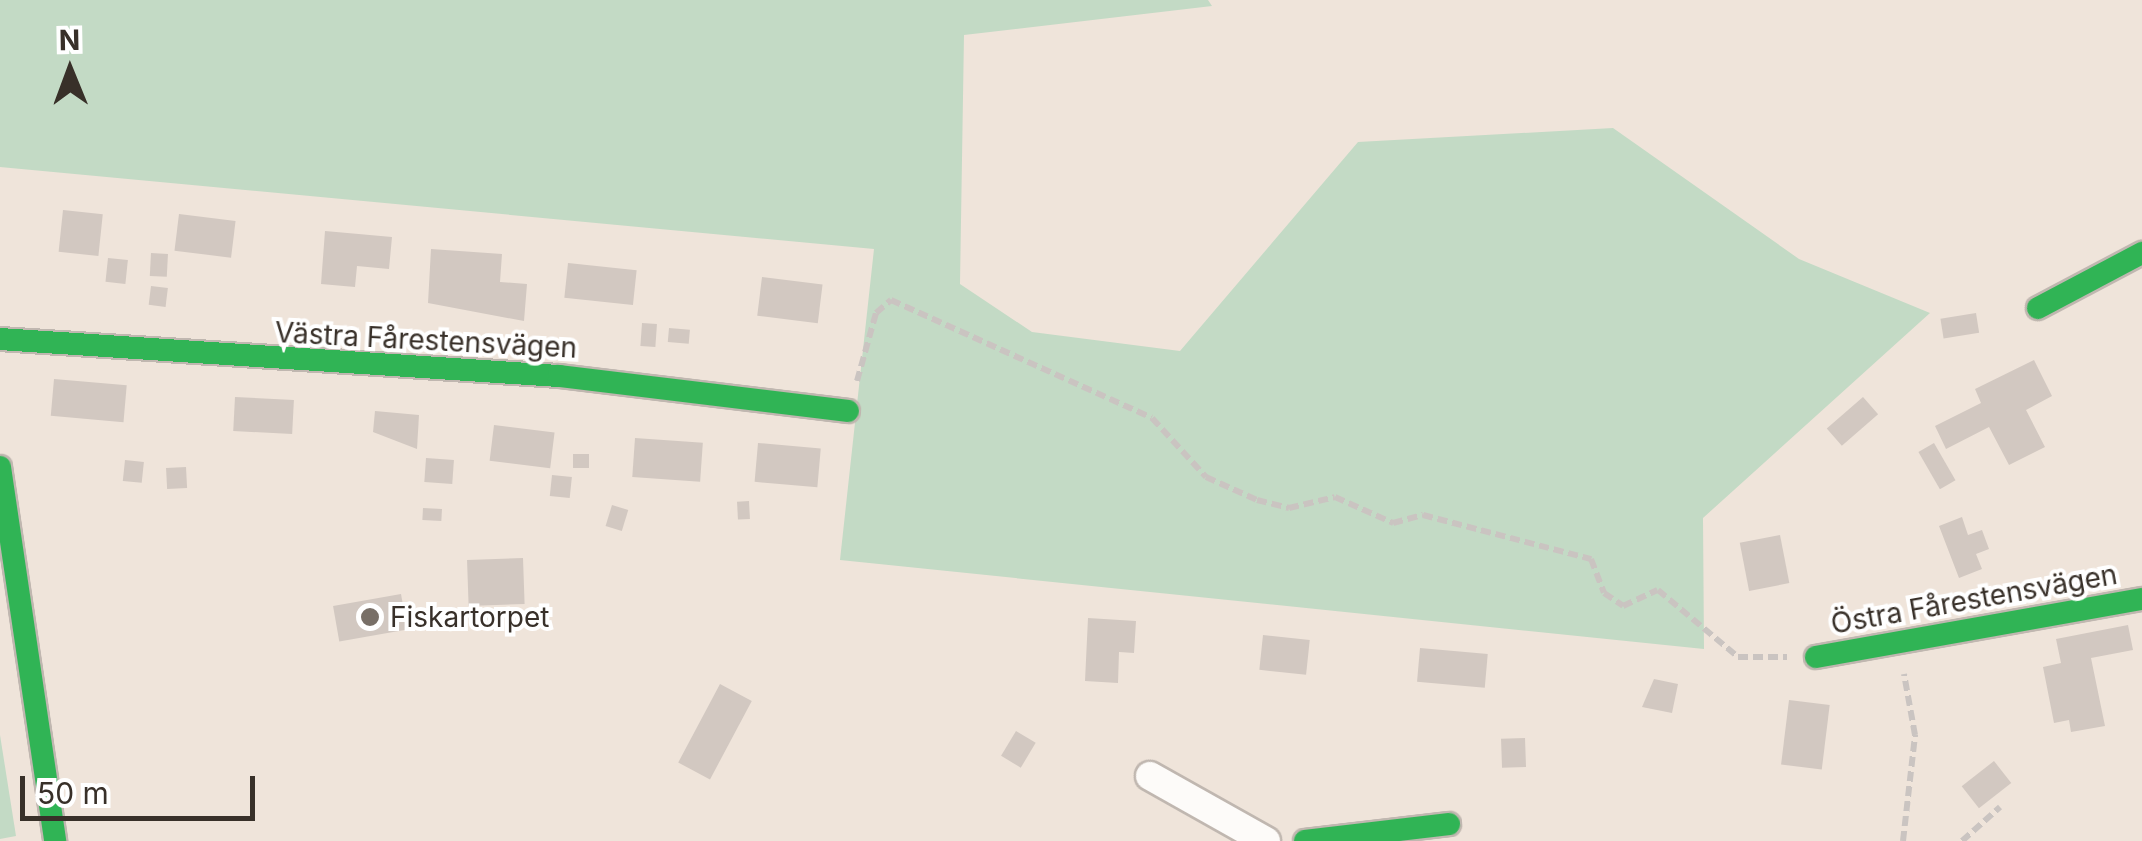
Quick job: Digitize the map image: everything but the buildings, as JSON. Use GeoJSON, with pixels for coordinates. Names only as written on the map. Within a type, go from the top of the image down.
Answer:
{"type":"FeatureCollection","features":[{"type":"Feature","properties":{"kind":"street"},"geometry":{"type":"LineString","coordinates":[[2038,308],[2142,253]]}},
{"type":"Feature","properties":{"kind":"street","name":"Västra Fårestensvägen"},"geometry":{"type":"LineString","coordinates":[[0,339],[559,376],[848,411]]}},
{"type":"Feature","properties":{"kind":"street"},"geometry":{"type":"LineString","coordinates":[[0,468],[55,841]]}},
{"type":"Feature","properties":{"kind":"street","name":"Östra Fårestensvägen"},"geometry":{"type":"LineString","coordinates":[[1816,658],[2142,599]]}},
{"type":"Feature","properties":{"kind":"street"},"geometry":{"type":"LineString","coordinates":[[1150,776],[1266,841]]}},
{"type":"Feature","properties":{"kind":"street"},"geometry":{"type":"LineString","coordinates":[[1305,841],[1449,824]]}},
{"type":"Feature","properties":{"kind":"path"},"geometry":{"type":"LineString","coordinates":[[848,411],[876,313],[891,300],[1152,418],[1206,477],[1257,500],[1289,508],[1335,498],[1393,522],[1424,515],[1591,559],[1604,593],[1623,606],[1658,590],[1738,657],[1816,658]]}},
{"type":"Feature","properties":{"kind":"path"},"geometry":{"type":"LineString","coordinates":[[1898,643],[1915,735],[1903,841]]}},
{"type":"Feature","properties":{"kind":"path"},"geometry":{"type":"LineString","coordinates":[[1962,841],[2000,808]]}},
{"type":"Feature","properties":{"kind":"green space"},"geometry":{"type":"Polygon","coordinates":[[[0,0],[1208,0],[1212,6],[964,35],[960,284],[1032,332],[1180,351],[1358,142],[1613,128],[1799,259],[1930,313],[1703,518],[1704,649],[840,560],[874,249],[0,167],[0,0]]]}},
{"type":"Feature","properties":{"kind":"green space"},"geometry":{"type":"Polygon","coordinates":[[[0,735],[16,836],[0,839],[0,735]]]}},
{"type":"Feature","properties":{"kind":"traffic: fast"},"geometry":{"type":"LineString","coordinates":[[2038,308],[2142,253]]}},
{"type":"Feature","properties":{"kind":"traffic: fast"},"geometry":{"type":"LineString","coordinates":[[0,339],[559,376],[848,411]]}},
{"type":"Feature","properties":{"kind":"traffic: fast"},"geometry":{"type":"LineString","coordinates":[[0,467],[55,841]]}},
{"type":"Feature","properties":{"kind":"traffic: fast"},"geometry":{"type":"LineString","coordinates":[[1816,657],[2142,599]]}},
{"type":"Feature","properties":{"kind":"traffic: fast"},"geometry":{"type":"LineString","coordinates":[[1305,841],[1449,824]]}},
{"type":"Feature","properties":{"kind":"place","name":"Fiskartorpet"},"geometry":{"type":"Point","coordinates":[370,617]}}]}
